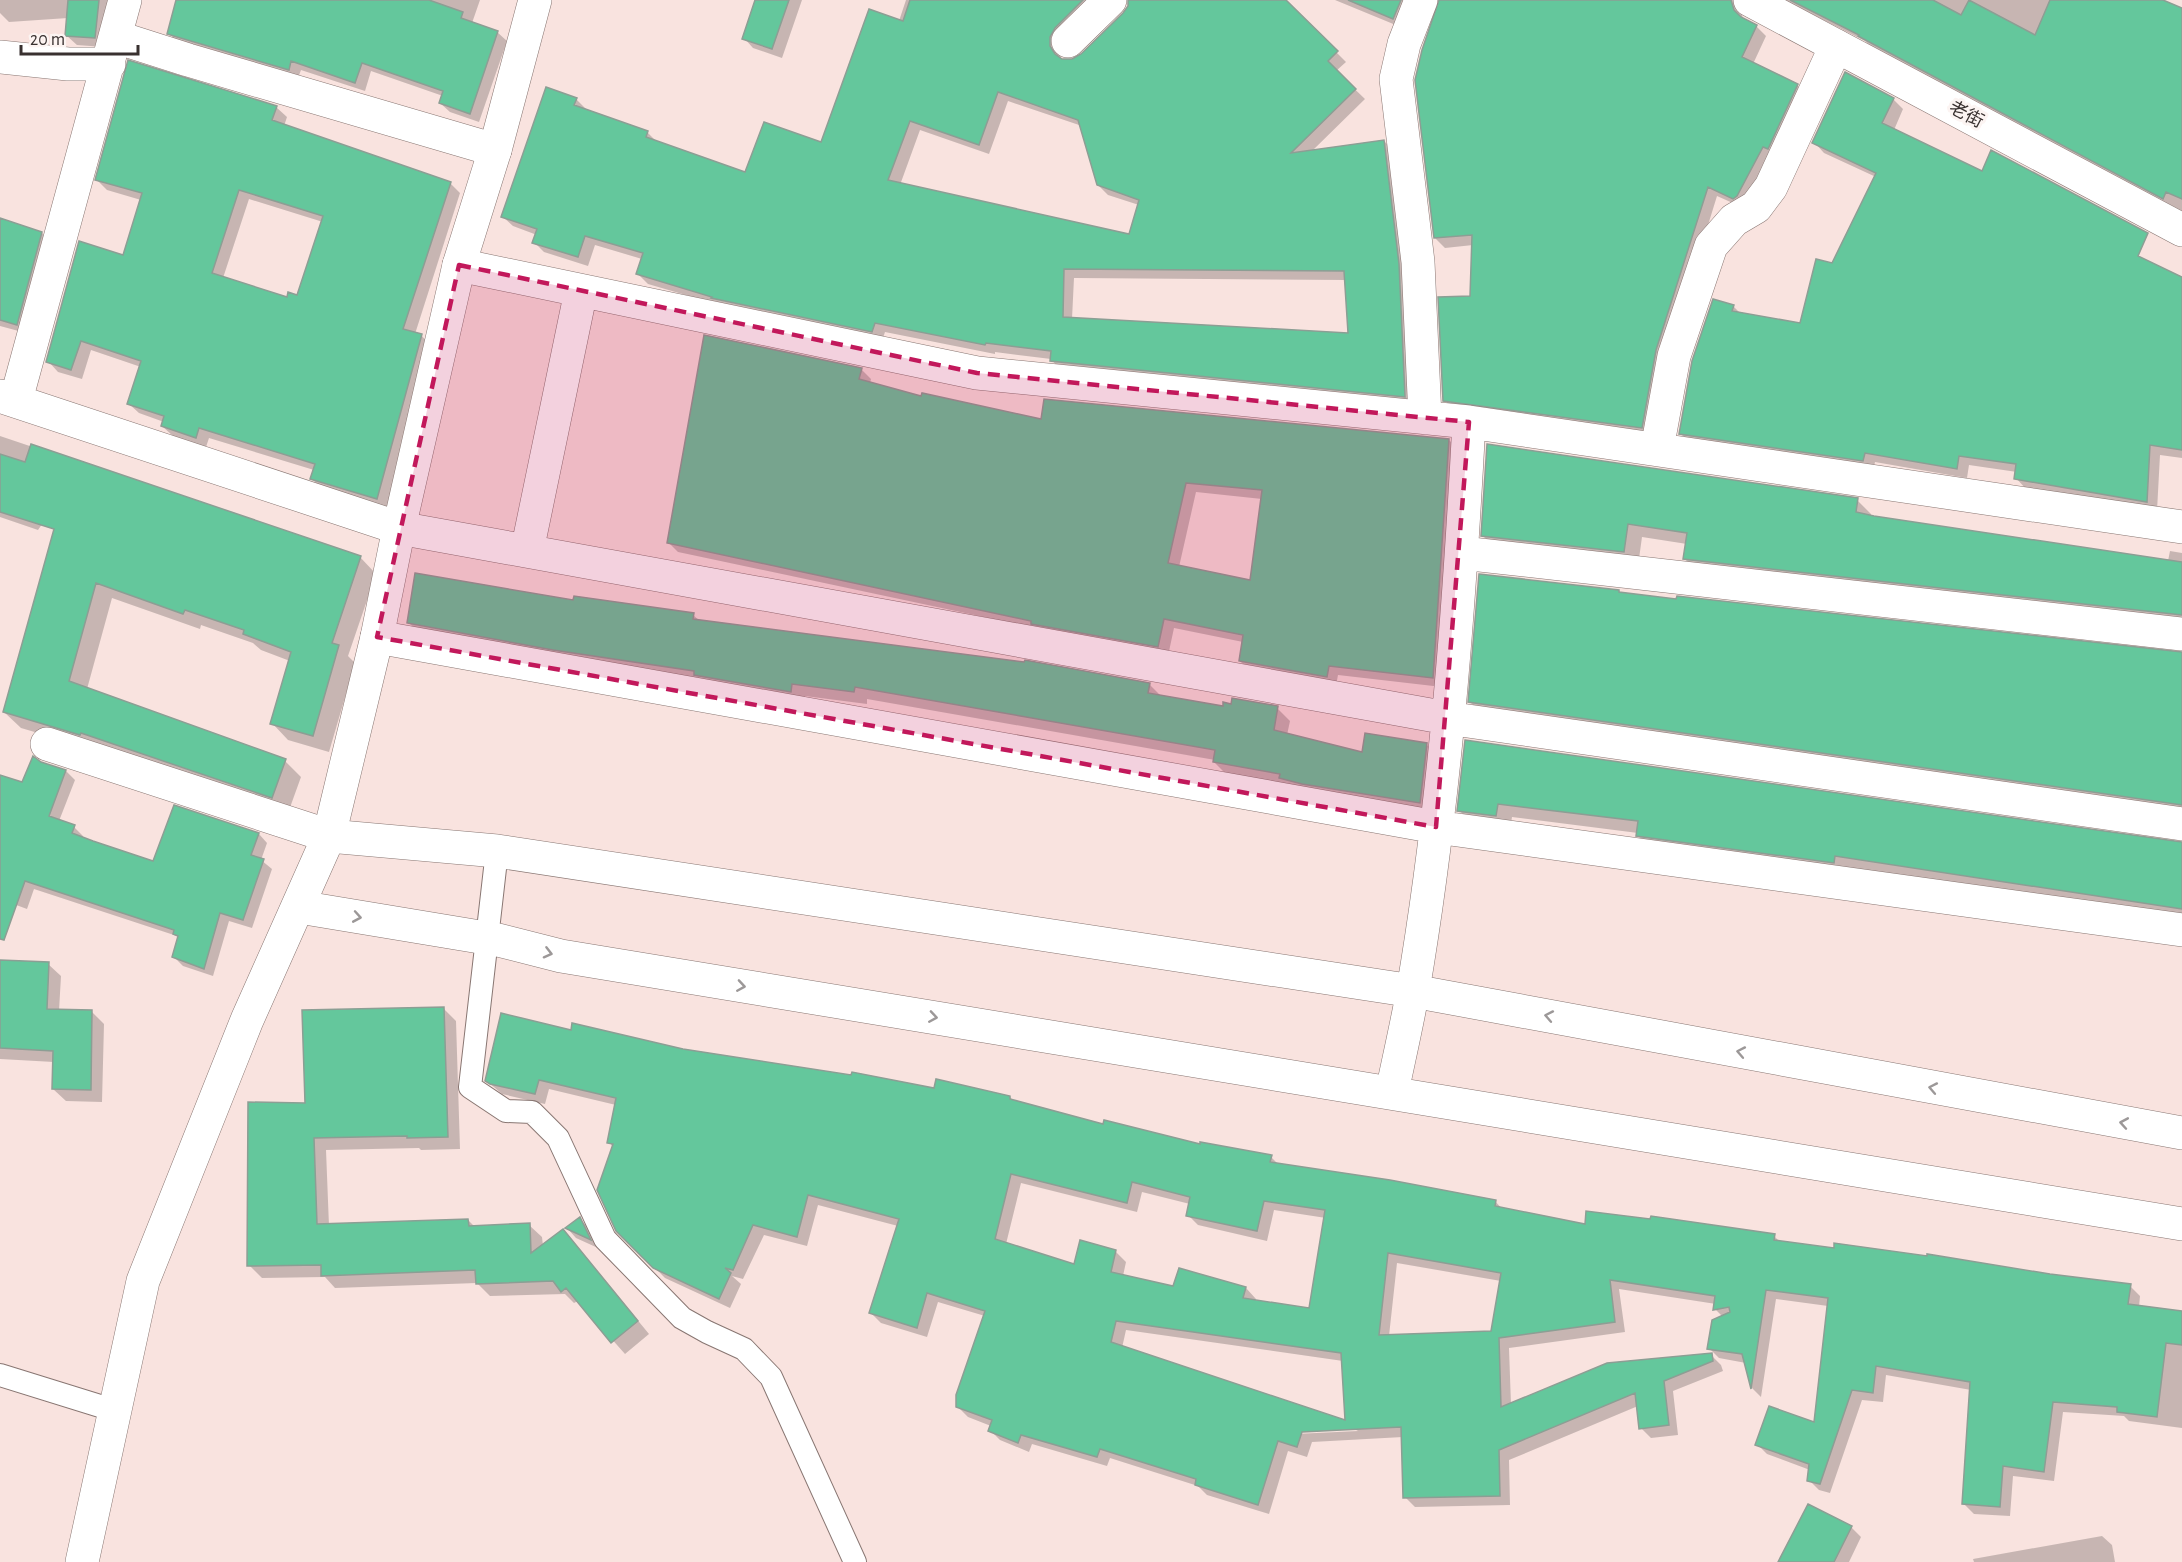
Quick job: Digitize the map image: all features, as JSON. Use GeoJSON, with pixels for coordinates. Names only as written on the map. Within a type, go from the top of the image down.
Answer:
{"type":"FeatureCollection","features":[{"type":"Feature","properties":{"kind":"street"},"geometry":{"type":"LineString","coordinates":[[125,0],[113,50],[8,398],[399,528],[1447,718],[2182,824]]}},
{"type":"Feature","properties":{"kind":"street"},"geometry":{"type":"LineString","coordinates":[[82,1562],[143,1281],[247,1020],[329,837],[377,637],[399,528],[459,266],[495,150],[536,0]]}},
{"type":"Feature","properties":{"kind":"street"},"geometry":{"type":"LineString","coordinates":[[1068,41],[1110,0]]}},
{"type":"Feature","properties":{"kind":"street"},"geometry":{"type":"LineString","coordinates":[[1421,0],[1404,44],[1396,79],[1418,262],[1425,418]]}},
{"type":"Feature","properties":{"kind":"street","name":"老街"},"geometry":{"type":"LineString","coordinates":[[1749,0],[2182,230]]}},
{"type":"Feature","properties":{"kind":"street"},"geometry":{"type":"LineString","coordinates":[[1657,450],[1674,356],[1711,246],[1734,220],[1756,207],[1772,187],[1836,46]]}},
{"type":"Feature","properties":{"kind":"street"},"geometry":{"type":"LineString","coordinates":[[0,57],[69,64],[113,50],[200,63],[495,150]]}},
{"type":"Feature","properties":{"kind":"street"},"geometry":{"type":"LineString","coordinates":[[459,266],[977,373],[1469,422],[2182,527]]}},
{"type":"Feature","properties":{"kind":"street"},"geometry":{"type":"LineString","coordinates":[[527,551],[581,291]]}},
{"type":"Feature","properties":{"kind":"street"},"geometry":{"type":"LineString","coordinates":[[1392,1092],[1413,991],[1436,827],[1462,553],[1469,422]]}},
{"type":"Feature","properties":{"kind":"street"},"geometry":{"type":"LineString","coordinates":[[1462,553],[2182,634]]}},
{"type":"Feature","properties":{"kind":"street"},"geometry":{"type":"LineString","coordinates":[[377,637],[1436,827],[2182,930]]}},
{"type":"Feature","properties":{"kind":"street"},"geometry":{"type":"LineString","coordinates":[[47,744],[329,837],[497,851],[1413,991],[2182,1133]]}},
{"type":"Feature","properties":{"kind":"street"},"geometry":{"type":"LineString","coordinates":[[299,907],[486,938],[561,956],[2182,1224]]}},
{"type":"Feature","properties":{"kind":"lane"},"geometry":{"type":"LineString","coordinates":[[497,851],[470,1087],[506,1111],[532,1112],[558,1138],[605,1239],[682,1318],[744,1349],[771,1377],[855,1562]]}},
{"type":"Feature","properties":{"kind":"lane"},"geometry":{"type":"LineString","coordinates":[[0,1375],[116,1411]]}},
{"type":"Feature","properties":{"kind":"highlighted area"},"geometry":{"type":"Polygon","coordinates":[[[459,265],[977,373],[1469,422],[1436,827],[377,637],[459,265]]]}},
{"type":"Feature","properties":{"kind":"building"},"geometry":{"type":"Polygon","coordinates":[[[68,0],[99,0],[95,38],[65,36],[68,0]]]}},
{"type":"Feature","properties":{"kind":"building"},"geometry":{"type":"Polygon","coordinates":[[[176,0],[429,0],[463,12],[461,18],[498,31],[470,114],[439,103],[443,91],[362,63],[355,83],[291,61],[289,70],[167,34],[176,0]]]}},
{"type":"Feature","properties":{"kind":"building"},"geometry":{"type":"Polygon","coordinates":[[[755,0],[789,0],[772,49],[742,39],[755,0]]]}},
{"type":"Feature","properties":{"kind":"building"},"geometry":{"type":"Polygon","coordinates":[[[910,0],[1083,0],[1055,28],[1050,37],[1050,46],[1055,54],[1062,59],[1072,59],[1081,54],[1123,13],[1128,6],[1128,0],[1286,0],[1338,51],[1328,61],[1356,89],[1291,153],[1384,140],[1399,264],[1405,397],[1050,361],[1051,351],[986,343],[985,345],[875,323],[872,332],[711,298],[636,274],[643,253],[585,236],[578,257],[532,243],[537,229],[501,217],[546,87],[577,98],[574,105],[648,131],[646,137],[745,172],[764,122],[821,142],[869,9],[903,21],[910,0]],[[998,92],[979,145],[910,121],[888,180],[1129,234],[1139,200],[1097,185],[1078,120],[998,92]],[[1064,269],[1063,317],[1348,333],[1344,271],[1064,269]]]}},
{"type":"Feature","properties":{"kind":"building"},"geometry":{"type":"Polygon","coordinates":[[[1348,0],[1401,0],[1393,19],[1348,0]]]}},
{"type":"Feature","properties":{"kind":"building"},"geometry":{"type":"Polygon","coordinates":[[[1439,0],[1731,0],[1734,10],[1741,17],[1757,25],[1742,57],[1798,84],[1768,149],[1763,147],[1737,196],[1733,199],[1708,187],[1656,350],[1642,428],[1443,401],[1438,297],[1470,296],[1472,235],[1434,238],[1415,80],[1422,50],[1439,0]]]}},
{"type":"Feature","properties":{"kind":"building"},"geometry":{"type":"Polygon","coordinates":[[[1790,0],[1933,0],[1961,15],[1969,0],[2035,35],[2050,0],[2163,0],[2182,8],[2182,199],[2166,192],[2163,199],[1790,0]]]}},
{"type":"Feature","properties":{"kind":"building"},"geometry":{"type":"Polygon","coordinates":[[[128,60],[277,106],[272,120],[451,182],[403,329],[422,334],[377,499],[310,479],[315,464],[199,428],[196,438],[161,426],[164,416],[127,404],[141,361],[81,341],[71,370],[46,362],[79,241],[123,255],[142,193],[95,180],[128,60]],[[239,190],[212,273],[287,297],[288,292],[297,295],[323,216],[239,190]]]}},
{"type":"Feature","properties":{"kind":"building"},"geometry":{"type":"Polygon","coordinates":[[[1845,72],[1894,98],[1882,123],[1982,171],[1991,150],[2148,233],[2138,256],[2182,277],[2182,450],[2150,445],[2147,502],[2014,479],[2016,464],[1959,456],[1957,469],[1865,453],[1863,461],[1679,434],[1692,361],[1713,299],[1734,305],[1732,311],[1800,323],[1816,259],[1832,263],[1876,173],[1812,143],[1845,72]]]}},
{"type":"Feature","properties":{"kind":"building"},"geometry":{"type":"Polygon","coordinates":[[[0,218],[42,232],[17,325],[0,320],[0,218]]]}},
{"type":"Feature","properties":{"kind":"building"},"geometry":{"type":"Polygon","coordinates":[[[704,335],[862,368],[859,379],[921,396],[922,393],[1041,419],[1044,399],[1449,439],[1433,678],[1329,666],[1327,677],[1239,661],[1243,635],[1164,619],[1158,647],[1031,624],[1031,621],[667,543],[704,335]],[[1186,483],[1168,563],[1250,580],[1262,490],[1186,483]]]}},
{"type":"Feature","properties":{"kind":"building"},"geometry":{"type":"Polygon","coordinates":[[[31,444],[361,556],[332,643],[339,645],[313,736],[270,724],[291,652],[243,634],[244,630],[185,610],[183,614],[96,583],[69,681],[286,759],[272,798],[81,733],[80,735],[3,712],[54,529],[0,512],[0,454],[25,462],[31,444]]]}},
{"type":"Feature","properties":{"kind":"building"},"geometry":{"type":"Polygon","coordinates":[[[1487,444],[1858,498],[1856,512],[1874,516],[2182,562],[2182,615],[1683,559],[1687,533],[1628,524],[1624,552],[1481,536],[1487,444]]]}},
{"type":"Feature","properties":{"kind":"building"},"geometry":{"type":"Polygon","coordinates":[[[415,573],[573,600],[574,596],[694,613],[693,619],[1024,662],[1025,660],[1150,683],[1148,693],[1223,706],[1223,702],[1231,704],[1232,698],[1278,706],[1274,730],[1362,752],[1365,733],[1427,743],[1420,803],[1302,784],[1279,778],[1280,774],[1213,762],[1215,750],[855,687],[854,692],[792,684],[791,692],[694,675],[694,671],[553,650],[407,623],[415,573]]]}},
{"type":"Feature","properties":{"kind":"building"},"geometry":{"type":"Polygon","coordinates":[[[1479,574],[1676,599],[1677,596],[2182,652],[2182,805],[1468,702],[1479,574]]]}},
{"type":"Feature","properties":{"kind":"building"},"geometry":{"type":"Polygon","coordinates":[[[1465,740],[2182,842],[2182,909],[1835,856],[1834,863],[1636,836],[1638,821],[1498,804],[1496,816],[1457,811],[1465,740]]]}},
{"type":"Feature","properties":{"kind":"building"},"geometry":{"type":"Polygon","coordinates":[[[33,756],[41,762],[66,770],[49,816],[75,825],[72,833],[93,841],[153,861],[174,805],[259,833],[251,855],[264,859],[243,920],[220,913],[204,969],[172,957],[178,936],[173,934],[174,930],[25,881],[4,940],[0,939],[0,775],[22,782],[33,756]]]}},
{"type":"Feature","properties":{"kind":"building"},"geometry":{"type":"Polygon","coordinates":[[[0,960],[49,962],[47,1009],[92,1010],[91,1090],[52,1089],[53,1051],[0,1048],[0,960]]]}},
{"type":"Feature","properties":{"kind":"building"},"geometry":{"type":"Polygon","coordinates":[[[444,1007],[448,1137],[314,1138],[317,1224],[468,1219],[469,1226],[530,1223],[531,1253],[563,1229],[638,1321],[611,1343],[566,1288],[561,1292],[553,1281],[476,1284],[475,1270],[321,1276],[321,1265],[247,1266],[248,1102],[305,1103],[302,1010],[444,1007]]]}},
{"type":"Feature","properties":{"kind":"building"},"geometry":{"type":"Polygon","coordinates":[[[501,1013],[571,1030],[572,1023],[683,1049],[851,1075],[852,1072],[934,1088],[936,1079],[1010,1096],[1010,1099],[1103,1124],[1104,1120],[1200,1144],[1200,1142],[1272,1155],[1270,1162],[1390,1180],[1496,1200],[1495,1206],[1585,1224],[1586,1211],[1650,1219],[1651,1216],[1775,1234],[1774,1240],[1834,1248],[1834,1243],[1927,1256],[1927,1254],[2050,1274],[2131,1284],[2128,1304],[2182,1311],[2182,1345],[2166,1343],[2157,1417],[2117,1412],[2117,1407],[2053,1402],[2044,1472],[2003,1466],[2000,1507],[1962,1504],[1970,1382],[1876,1366],[1873,1393],[1852,1390],[1820,1484],[1807,1481],[1809,1464],[1755,1445],[1769,1406],[1814,1422],[1828,1298],[1766,1290],[1751,1389],[1742,1354],[1707,1349],[1712,1320],[1730,1312],[1729,1307],[1713,1310],[1715,1296],[1610,1280],[1615,1322],[1499,1338],[1501,1407],[1607,1363],[1712,1353],[1713,1361],[1664,1381],[1669,1425],[1639,1429],[1635,1393],[1499,1450],[1500,1496],[1403,1498],[1401,1427],[1302,1432],[1297,1447],[1278,1441],[1258,1505],[1195,1485],[1196,1479],[1100,1449],[1097,1457],[1021,1435],[1018,1443],[988,1431],[992,1420],[956,1407],[956,1395],[985,1311],[927,1293],[917,1328],[869,1313],[899,1219],[808,1195],[797,1237],[753,1225],[733,1270],[725,1268],[731,1273],[719,1299],[653,1268],[616,1231],[597,1190],[613,1144],[607,1143],[616,1098],[539,1080],[535,1094],[485,1081],[501,1013]],[[1011,1174],[995,1239],[1074,1264],[1080,1240],[1116,1250],[1111,1272],[1173,1286],[1179,1268],[1246,1287],[1243,1298],[1309,1308],[1325,1210],[1264,1201],[1257,1231],[1186,1216],[1190,1197],[1132,1182],[1127,1203],[1011,1174]],[[1388,1253],[1379,1335],[1491,1331],[1501,1273],[1388,1253]],[[1116,1321],[1111,1342],[1345,1420],[1341,1353],[1116,1321]]]}},
{"type":"Feature","properties":{"kind":"building"},"geometry":{"type":"Polygon","coordinates":[[[580,1217],[591,1240],[565,1228],[580,1217]]]}},
{"type":"Feature","properties":{"kind":"building"},"geometry":{"type":"Polygon","coordinates":[[[1808,1504],[1852,1526],[1834,1562],[1778,1562],[1808,1504]]]}}]}
